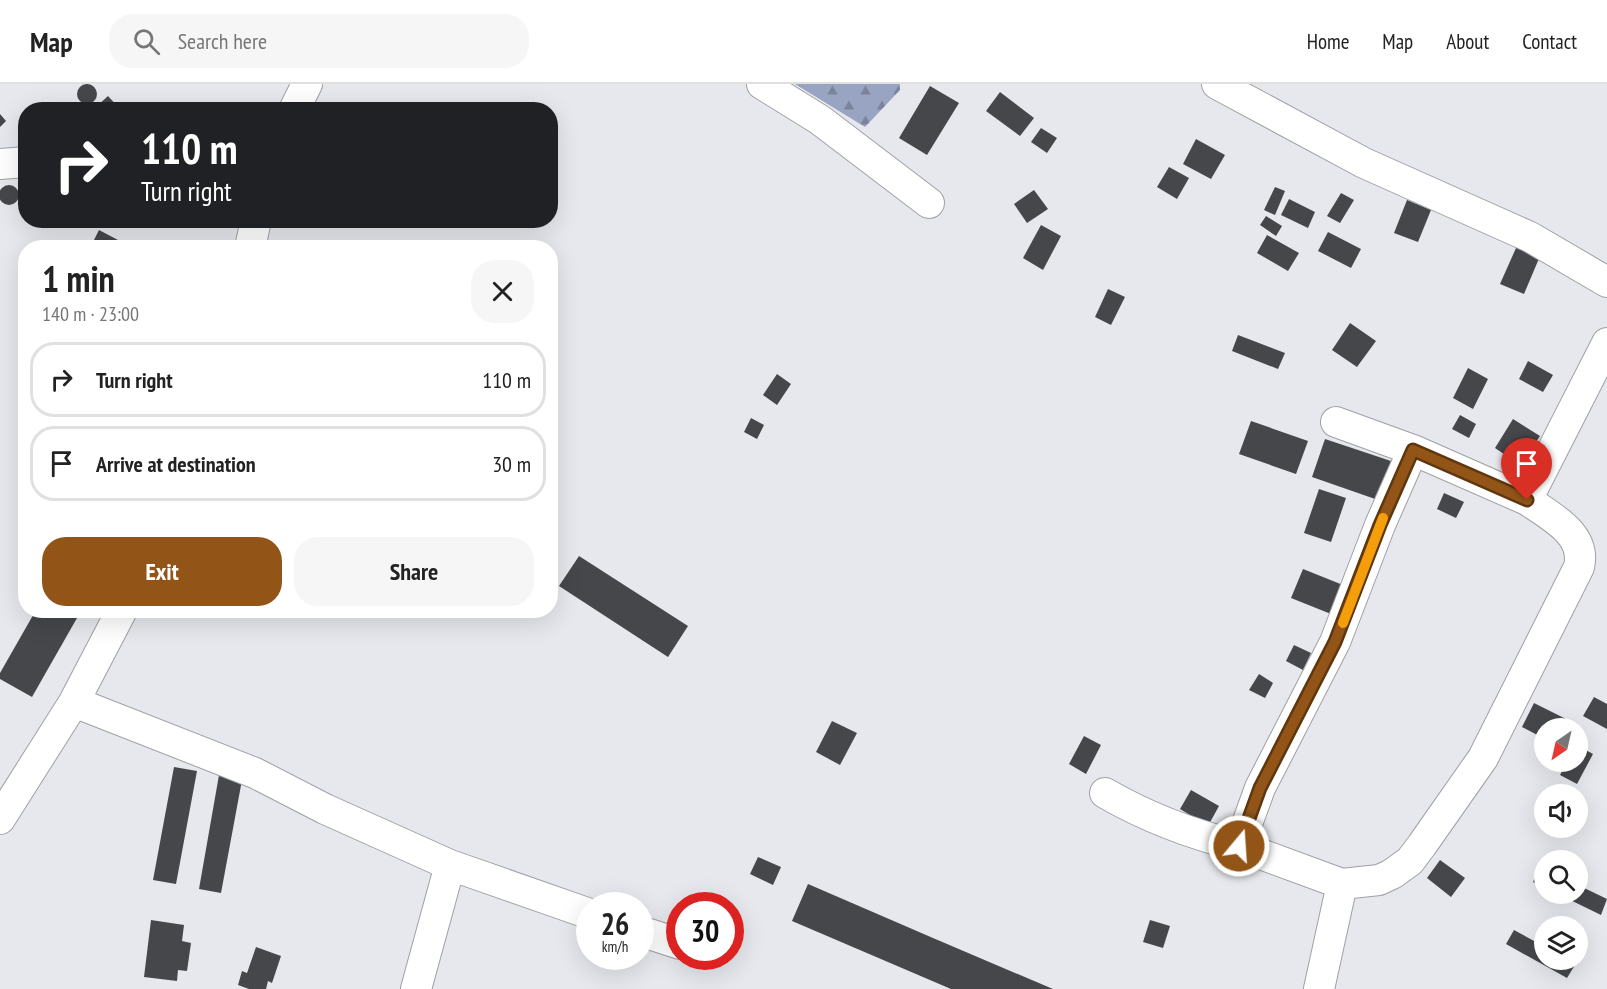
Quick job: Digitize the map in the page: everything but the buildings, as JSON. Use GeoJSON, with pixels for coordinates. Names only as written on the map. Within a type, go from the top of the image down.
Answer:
{"type":"FeatureCollection","features":[{"type":"Feature","properties":{"kind":"street"},"geometry":{"type":"LineString","coordinates":[[298,102],[307,84]]}},
{"type":"Feature","properties":{"kind":"street"},"geometry":{"type":"LineString","coordinates":[[762,84],[820,120],[929,203]]}},
{"type":"Feature","properties":{"kind":"street"},"geometry":{"type":"LineString","coordinates":[[1217,84],[1371,166],[1530,237],[1607,282]]}},
{"type":"Feature","properties":{"kind":"street"},"geometry":{"type":"LineString","coordinates":[[0,165],[18,163]]}},
{"type":"Feature","properties":{"kind":"street"},"geometry":{"type":"LineString","coordinates":[[1527,500],[1607,343]]}},
{"type":"Feature","properties":{"kind":"street"},"geometry":{"type":"LineString","coordinates":[[1105,792],[1136,810],[1193,835],[1239,846],[1342,884],[1379,880],[1410,861],[1482,758],[1579,567],[1580,547],[1571,533],[1527,500],[1413,450],[1336,422]]}},
{"type":"Feature","properties":{"kind":"street"},"geometry":{"type":"LineString","coordinates":[[1239,846],[1264,778],[1335,642],[1380,525],[1413,450]]}},
{"type":"Feature","properties":{"kind":"street"},"geometry":{"type":"LineString","coordinates":[[0,819],[74,702],[118,618]]}},
{"type":"Feature","properties":{"kind":"street"},"geometry":{"type":"LineString","coordinates":[[74,702],[255,773],[326,809],[450,865],[576,909]]}},
{"type":"Feature","properties":{"kind":"street"},"geometry":{"type":"LineString","coordinates":[[416,989],[450,865]]}},
{"type":"Feature","properties":{"kind":"street"},"geometry":{"type":"LineString","coordinates":[[1319,989],[1342,884]]}},
{"type":"Feature","properties":{"kind":"green space"},"geometry":{"type":"Polygon","coordinates":[[[795,84],[900,84],[900,90],[865,127],[795,84]]]}},
{"type":"Feature","properties":{"kind":"slow traffic"},"geometry":{"type":"LineString","coordinates":[[1343,623],[1383,518]]}},
{"type":"Feature","properties":{"kind":"route"},"geometry":{"type":"LineString","coordinates":[[1239,846],[1260,788],[1350,608],[1380,525],[1413,450],[1527,500]]}}]}
